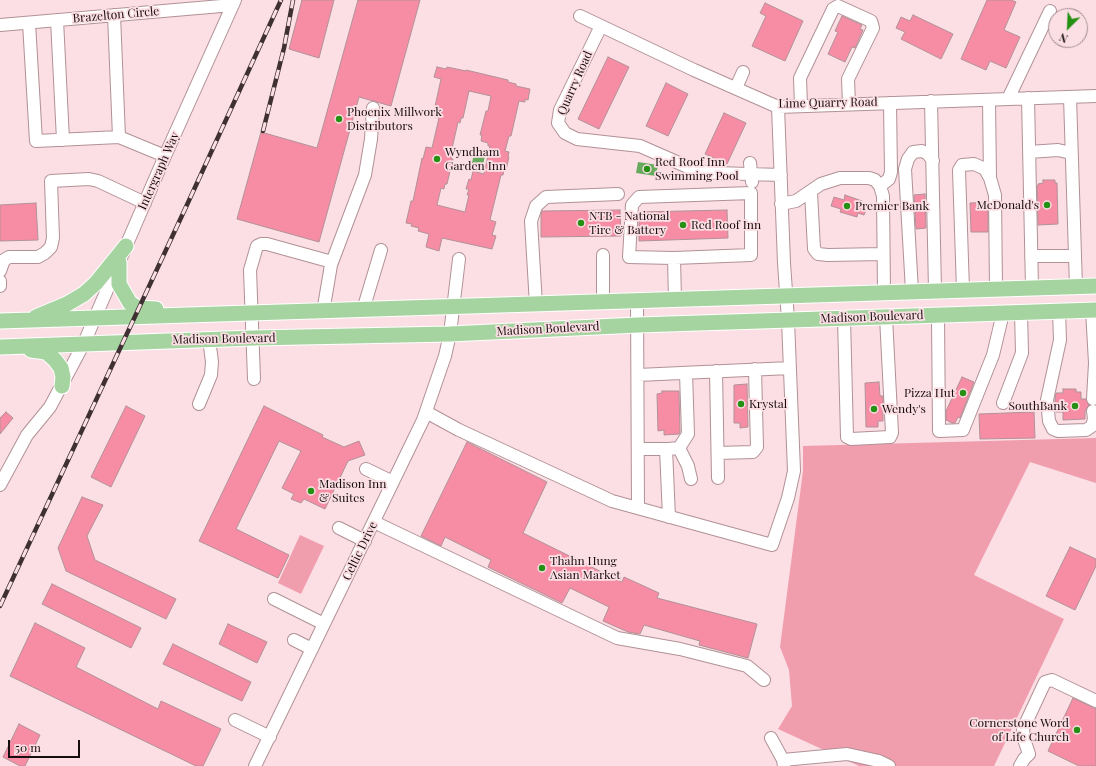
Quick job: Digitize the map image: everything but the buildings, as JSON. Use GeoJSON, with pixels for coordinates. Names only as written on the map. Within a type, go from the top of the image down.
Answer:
{"type":"FeatureCollection","features":[{"type":"Feature","properties":{"kind":"main road"},"geometry":{"type":"LineString","coordinates":[[26,321],[61,307],[84,294],[126,246]]}},
{"type":"Feature","properties":{"kind":"main road"},"geometry":{"type":"LineString","coordinates":[[119,262],[119,284],[130,303],[138,308],[182,309],[222,315]]}},
{"type":"Feature","properties":{"kind":"main road","name":"Madison Boulevard"},"geometry":{"type":"LineString","coordinates":[[0,322],[786,297],[935,290],[1096,286]]}},
{"type":"Feature","properties":{"kind":"main road","name":"Madison Boulevard"},"geometry":{"type":"LineString","coordinates":[[0,347],[209,339],[450,334],[638,325],[1094,310]]}},
{"type":"Feature","properties":{"kind":"main road"},"geometry":{"type":"LineString","coordinates":[[0,350],[28,350],[46,352],[61,368],[63,377],[62,386]]}},
{"type":"Feature","properties":{"kind":"street","name":"Brazelton Circle"},"geometry":{"type":"LineString","coordinates":[[0,25],[234,3]]}},
{"type":"Feature","properties":{"kind":"street","name":"Intergraph Way"},"geometry":{"type":"LineString","coordinates":[[0,486],[3,472],[27,435],[50,407],[84,343],[165,156],[234,3]]}},
{"type":"Feature","properties":{"kind":"street"},"geometry":{"type":"LineString","coordinates":[[801,106],[800,78],[833,9],[838,6],[871,21],[873,28],[848,78],[850,104]]}},
{"type":"Feature","properties":{"kind":"street"},"geometry":{"type":"LineString","coordinates":[[114,15],[119,137]]}},
{"type":"Feature","properties":{"kind":"street"},"geometry":{"type":"LineString","coordinates":[[1008,99],[1048,15]]}},
{"type":"Feature","properties":{"kind":"street","name":"Lime Quarry Road"},"geometry":{"type":"LineString","coordinates":[[580,16],[778,106],[890,102],[906,97],[932,101],[1096,96]]}},
{"type":"Feature","properties":{"kind":"street"},"geometry":{"type":"LineString","coordinates":[[57,20],[64,140]]}},
{"type":"Feature","properties":{"kind":"street"},"geometry":{"type":"LineString","coordinates":[[29,22],[36,141],[119,137],[165,156]]}},
{"type":"Feature","properties":{"kind":"street","name":"Quarry Road"},"geometry":{"type":"LineString","coordinates":[[601,26],[560,110],[558,123],[565,133],[577,139],[621,138],[680,159],[697,171],[751,169],[781,175]]}},
{"type":"Feature","properties":{"kind":"street"},"geometry":{"type":"LineString","coordinates":[[736,88],[743,72]]}},
{"type":"Feature","properties":{"kind":"street"},"geometry":{"type":"LineString","coordinates":[[1070,97],[1076,287]]}},
{"type":"Feature","properties":{"kind":"street"},"geometry":{"type":"LineString","coordinates":[[1028,98],[1032,288]]}},
{"type":"Feature","properties":{"kind":"street"},"geometry":{"type":"LineString","coordinates":[[988,100],[990,178]]}},
{"type":"Feature","properties":{"kind":"street"},"geometry":{"type":"LineString","coordinates":[[932,101],[935,290]]}},
{"type":"Feature","properties":{"kind":"street"},"geometry":{"type":"LineString","coordinates":[[880,186],[889,179],[891,172],[890,102]]}},
{"type":"Feature","properties":{"kind":"street"},"geometry":{"type":"LineString","coordinates":[[426,412],[448,425],[612,501],[772,545],[788,498],[794,471],[788,320],[781,204],[778,106]]}},
{"type":"Feature","properties":{"kind":"street"},"geometry":{"type":"LineString","coordinates":[[323,312],[332,262],[365,175],[373,108]]}},
{"type":"Feature","properties":{"kind":"street"},"geometry":{"type":"LineString","coordinates":[[1029,152],[1058,150],[1071,153]]}},
{"type":"Feature","properties":{"kind":"street"},"geometry":{"type":"LineString","coordinates":[[912,291],[905,169],[908,159],[913,152],[922,151],[928,154],[933,161]]}},
{"type":"Feature","properties":{"kind":"street"},"geometry":{"type":"LineString","coordinates":[[963,290],[959,170],[962,165],[974,164],[985,169],[990,178],[995,195],[996,289]]}},
{"type":"Feature","properties":{"kind":"street"},"geometry":{"type":"LineString","coordinates":[[751,169],[751,193],[751,255],[629,258],[632,205],[640,197],[751,193]]}},
{"type":"Feature","properties":{"kind":"street"},"geometry":{"type":"LineString","coordinates":[[781,204],[796,201],[821,184],[840,178],[869,178],[875,180],[880,186],[883,196],[884,292]]}},
{"type":"Feature","properties":{"kind":"street"},"geometry":{"type":"LineString","coordinates":[[0,271],[4,260],[9,257],[38,257],[51,247],[53,238],[51,181],[98,181],[145,202]]}},
{"type":"Feature","properties":{"kind":"street"},"geometry":{"type":"LineString","coordinates":[[811,192],[814,249],[818,254],[883,254]]}},
{"type":"Feature","properties":{"kind":"street"},"geometry":{"type":"LineString","coordinates":[[536,305],[531,221],[536,206],[546,197],[618,194]]}},
{"type":"Feature","properties":{"kind":"street"},"geometry":{"type":"LineString","coordinates":[[254,379],[253,313],[250,270],[257,246],[267,244],[332,262]]}},
{"type":"Feature","properties":{"kind":"street"},"geometry":{"type":"LineString","coordinates":[[364,310],[381,250]]}},
{"type":"Feature","properties":{"kind":"street"},"geometry":{"type":"LineString","coordinates":[[603,255],[603,302]]}},
{"type":"Feature","properties":{"kind":"street"},"geometry":{"type":"LineString","coordinates":[[1031,256],[1075,256]]}},
{"type":"Feature","properties":{"kind":"street"},"geometry":{"type":"LineString","coordinates":[[674,258],[675,300]]}},
{"type":"Feature","properties":{"kind":"street","name":"Celtic Drive"},"geometry":{"type":"LineString","coordinates":[[255,766],[426,412],[445,356],[450,334],[459,259]]}},
{"type":"Feature","properties":{"kind":"street"},"geometry":{"type":"LineString","coordinates":[[0,281],[0,286]]}},
{"type":"Feature","properties":{"kind":"street"},"geometry":{"type":"LineString","coordinates":[[637,302],[638,508]]}},
{"type":"Feature","properties":{"kind":"street"},"geometry":{"type":"LineString","coordinates":[[1093,399],[1095,363],[1094,310]]}},
{"type":"Feature","properties":{"kind":"street"},"geometry":{"type":"LineString","coordinates":[[1059,311],[1060,340],[1048,400],[1049,421],[1053,429],[1058,431],[1086,430],[1092,426],[1094,411]]}},
{"type":"Feature","properties":{"kind":"street"},"geometry":{"type":"LineString","coordinates":[[1004,403],[1022,353],[1021,312]]}},
{"type":"Feature","properties":{"kind":"street"},"geometry":{"type":"LineString","coordinates":[[938,316],[939,431],[963,430],[993,355],[1003,313]]}},
{"type":"Feature","properties":{"kind":"street"},"geometry":{"type":"LineString","coordinates":[[844,318],[847,437],[851,439],[890,437],[892,433],[886,317]]}},
{"type":"Feature","properties":{"kind":"street"},"geometry":{"type":"LineString","coordinates":[[199,404],[211,375],[212,362],[209,339]]}},
{"type":"Feature","properties":{"kind":"street"},"geometry":{"type":"LineString","coordinates":[[638,375],[790,368]]}},
{"type":"Feature","properties":{"kind":"street"},"geometry":{"type":"LineString","coordinates":[[718,453],[753,452],[757,447],[755,369]]}},
{"type":"Feature","properties":{"kind":"street"},"geometry":{"type":"LineString","coordinates":[[716,371],[718,478]]}},
{"type":"Feature","properties":{"kind":"street"},"geometry":{"type":"LineString","coordinates":[[679,448],[688,434],[686,373]]}},
{"type":"Feature","properties":{"kind":"street"},"geometry":{"type":"LineString","coordinates":[[638,449],[679,448]]}},
{"type":"Feature","properties":{"kind":"street"},"geometry":{"type":"LineString","coordinates":[[679,448],[688,466],[691,479]]}},
{"type":"Feature","properties":{"kind":"street"},"geometry":{"type":"LineString","coordinates":[[666,449],[669,517]]}},
{"type":"Feature","properties":{"kind":"street"},"geometry":{"type":"LineString","coordinates":[[366,469],[393,482]]}},
{"type":"Feature","properties":{"kind":"street"},"geometry":{"type":"LineString","coordinates":[[374,522],[617,638],[680,649],[747,666],[764,680]]}},
{"type":"Feature","properties":{"kind":"street"},"geometry":{"type":"LineString","coordinates":[[339,528],[365,541]]}},
{"type":"Feature","properties":{"kind":"street"},"geometry":{"type":"LineString","coordinates":[[274,598],[324,624]]}},
{"type":"Feature","properties":{"kind":"street"},"geometry":{"type":"LineString","coordinates":[[294,640],[312,649]]}},
{"type":"Feature","properties":{"kind":"street"},"geometry":{"type":"LineString","coordinates":[[1020,766],[1024,758],[1029,754],[1024,739],[1023,729],[1045,682],[1052,680],[1096,701]]}},
{"type":"Feature","properties":{"kind":"street"},"geometry":{"type":"LineString","coordinates":[[235,720],[270,737]]}},
{"type":"Feature","properties":{"kind":"street"},"geometry":{"type":"LineString","coordinates":[[771,738],[783,763],[847,754],[879,761],[890,766]]}},
{"type":"Feature","properties":{"kind":"shaded area"},"geometry":{"type":"Polygon","coordinates":[[[475,150],[486,152],[482,169],[471,167],[475,150]]]}},
{"type":"Feature","properties":{"kind":"shaded area","name":"Red Roof Inn Swimming Pool"},"geometry":{"type":"Polygon","coordinates":[[[638,162],[658,165],[656,176],[636,173],[638,162]]]}},
{"type":"Feature","properties":{"kind":"shaded area"},"geometry":{"type":"Polygon","coordinates":[[[1096,438],[1096,483],[1030,462],[974,575],[1064,619],[994,766],[859,766],[778,729],[792,706],[789,670],[780,647],[803,471],[803,446],[1096,438]]]}},
{"type":"Feature","properties":{"kind":"shaded area"},"geometry":{"type":"Polygon","coordinates":[[[300,535],[324,546],[301,594],[278,583],[300,535]]]}},
{"type":"Feature","properties":{"kind":"railway"},"geometry":{"type":"LineString","coordinates":[[0,606],[281,0]]}},
{"type":"Feature","properties":{"kind":"railway"},"geometry":{"type":"LineString","coordinates":[[263,131],[284,48],[293,0]]}},
{"type":"Feature","properties":{"kind":"place","name":"Phoenix Millwork Distributors"},"geometry":{"type":"Point","coordinates":[339,119]}},
{"type":"Feature","properties":{"kind":"place","name":"Wyndham Garden Inn"},"geometry":{"type":"Point","coordinates":[437,159]}},
{"type":"Feature","properties":{"kind":"place","name":"Red Roof Inn Swimming Pool"},"geometry":{"type":"Point","coordinates":[647,169]}},
{"type":"Feature","properties":{"kind":"place","name":"McDonald's"},"geometry":{"type":"Point","coordinates":[1047,205]}},
{"type":"Feature","properties":{"kind":"place","name":"Premier Bank"},"geometry":{"type":"Point","coordinates":[847,206]}},
{"type":"Feature","properties":{"kind":"place","name":"NTB - National Tire & Battery"},"geometry":{"type":"Point","coordinates":[581,223]}},
{"type":"Feature","properties":{"kind":"place","name":"Red Roof Inn"},"geometry":{"type":"Point","coordinates":[683,225]}},
{"type":"Feature","properties":{"kind":"place","name":"Pizza Hut"},"geometry":{"type":"Point","coordinates":[963,393]}},
{"type":"Feature","properties":{"kind":"place","name":"Krystal"},"geometry":{"type":"Point","coordinates":[741,404]}},
{"type":"Feature","properties":{"kind":"place","name":"SouthBank"},"geometry":{"type":"Point","coordinates":[1075,406]}},
{"type":"Feature","properties":{"kind":"place","name":"Wendy's"},"geometry":{"type":"Point","coordinates":[874,409]}},
{"type":"Feature","properties":{"kind":"place","name":"Madison Inn & Suites"},"geometry":{"type":"Point","coordinates":[311,491]}},
{"type":"Feature","properties":{"kind":"place","name":"Thahn Hung Asian Market"},"geometry":{"type":"Point","coordinates":[542,568]}},
{"type":"Feature","properties":{"kind":"place","name":"Cornerstone Word of Life Church"},"geometry":{"type":"Point","coordinates":[1077,730]}}]}
